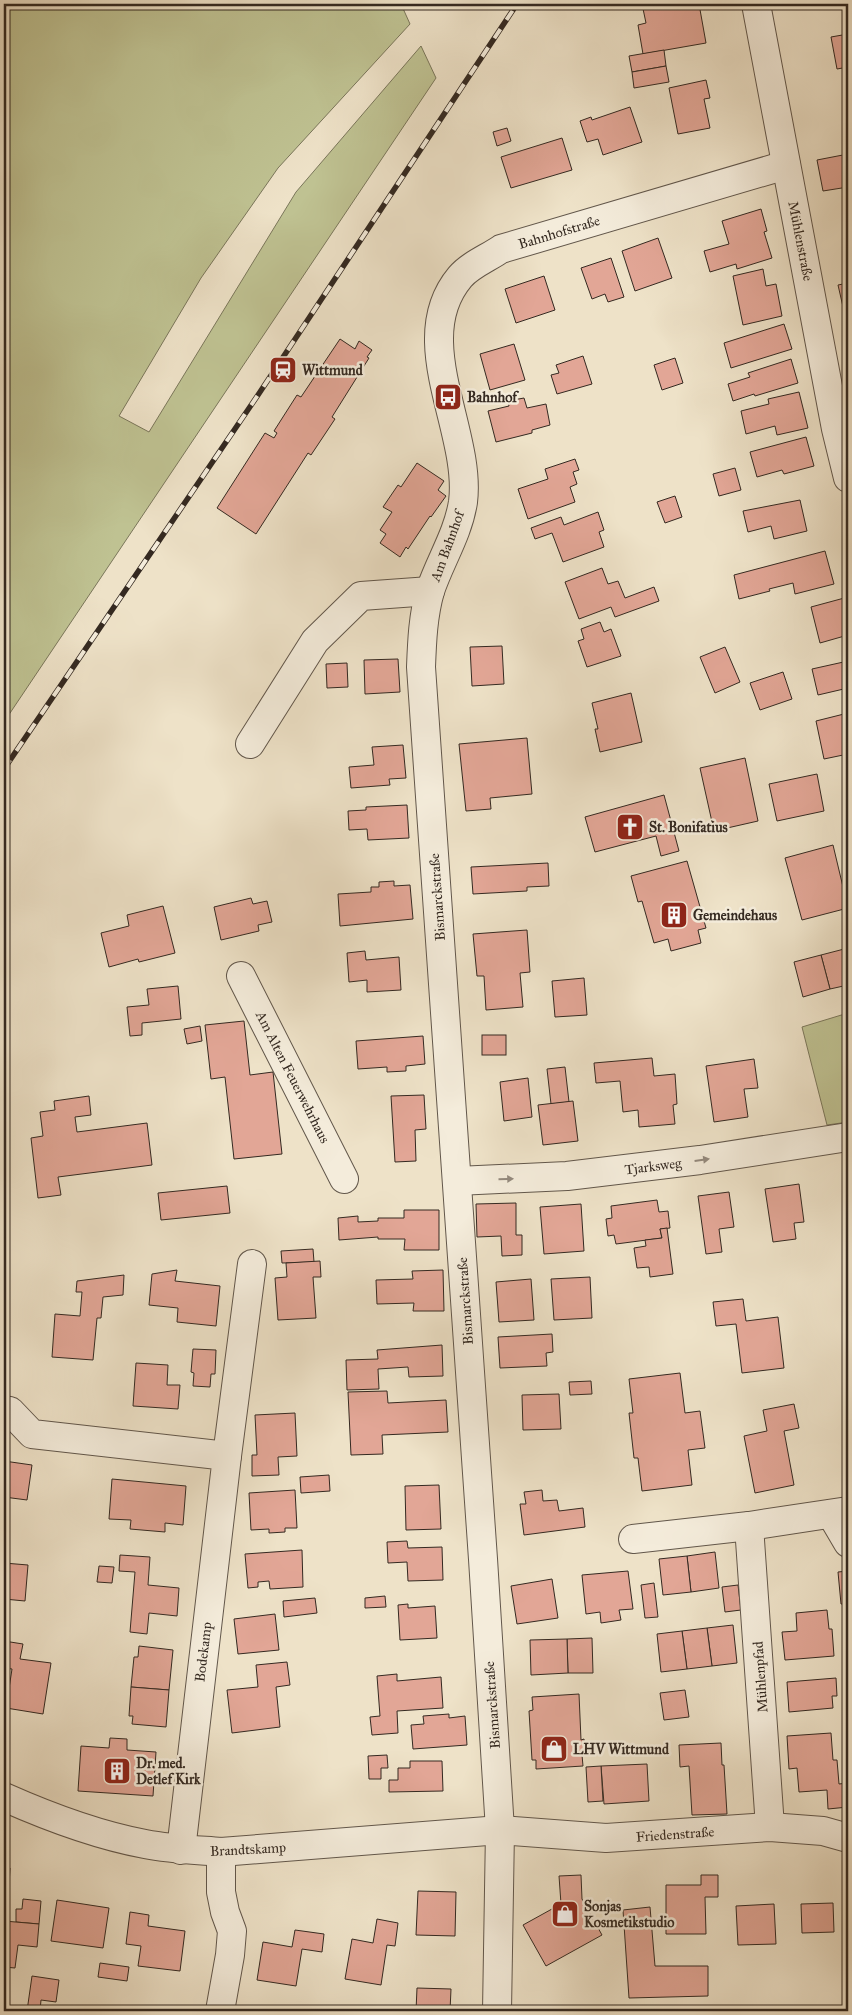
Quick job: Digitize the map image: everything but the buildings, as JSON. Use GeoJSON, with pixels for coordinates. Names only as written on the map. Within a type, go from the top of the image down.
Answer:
{"type":"FeatureCollection","features":[{"type":"Feature","properties":{"kind":"street","name":"Mühlenstraße"},"geometry":{"type":"LineString","coordinates":[[756,4],[836,429],[846,461]]}},
{"type":"Feature","properties":{"kind":"street","name":"Bahnhofstraße"},"geometry":{"type":"LineString","coordinates":[[448,397],[439,352],[441,314],[448,295],[461,276],[474,266],[501,249],[786,164]]}},
{"type":"Feature","properties":{"kind":"street","name":"Am Bahnhof"},"geometry":{"type":"LineString","coordinates":[[250,744],[315,642],[361,596],[430,591],[458,523],[463,502],[464,478],[448,397]]}},
{"type":"Feature","properties":{"kind":"street","name":"Bismarckstraße"},"geometry":{"type":"LineString","coordinates":[[430,591],[422,628],[421,666],[500,1830],[497,2011]]}},
{"type":"Feature","properties":{"kind":"street","name":"Am Alten Feuerwehrhaus"},"geometry":{"type":"LineString","coordinates":[[241,976],[344,1179]]}},
{"type":"Feature","properties":{"kind":"street","name":"Tjarksweg"},"geometry":{"type":"LineString","coordinates":[[457,1181],[567,1176],[700,1160],[848,1137]]}},
{"type":"Feature","properties":{"kind":"street","name":"Bodekamp"},"geometry":{"type":"LineString","coordinates":[[182,1850],[227,1456],[252,1264]]}},
{"type":"Feature","properties":{"kind":"street"},"geometry":{"type":"LineString","coordinates":[[4,1410],[10,1411],[32,1434],[227,1456]]}},
{"type":"Feature","properties":{"kind":"street"},"geometry":{"type":"LineString","coordinates":[[633,1539],[749,1526],[840,1513],[848,1543]]}},
{"type":"Feature","properties":{"kind":"street","name":"Mühlenpfad"},"geometry":{"type":"LineString","coordinates":[[749,1526],[770,1827]]}},
{"type":"Feature","properties":{"kind":"street","name":"Brandtskamp"},"geometry":{"type":"LineString","coordinates":[[4,1797],[92,1831],[145,1844],[182,1850],[221,1852],[500,1830]]}},
{"type":"Feature","properties":{"kind":"street","name":"Friedenstraße"},"geometry":{"type":"LineString","coordinates":[[500,1830],[606,1838],[770,1827],[823,1832],[848,1838]]}},
{"type":"Feature","properties":{"kind":"street"},"geometry":{"type":"LineString","coordinates":[[220,2011],[230,1955],[232,1931],[225,1912],[221,1892],[221,1852]]}},
{"type":"Feature","properties":{"kind":"green space"},"geometry":{"type":"Polygon","coordinates":[[[4,4],[401,4],[410,24],[278,168],[201,278],[119,416],[149,432],[296,192],[421,46],[436,78],[4,722],[4,4]]]}},
{"type":"Feature","properties":{"kind":"green space"},"geometry":{"type":"Polygon","coordinates":[[[848,1013],[848,1122],[827,1125],[802,1027],[848,1013]]]}},
{"type":"Feature","properties":{"kind":"railway"},"geometry":{"type":"LineString","coordinates":[[4,769],[258,395],[517,4]]}},
{"type":"Feature","properties":{"kind":"place","name":"Wittmund"},"geometry":{"type":"Point","coordinates":[283,370]}},
{"type":"Feature","properties":{"kind":"place","name":"Bahnhof"},"geometry":{"type":"Point","coordinates":[448,397]}},
{"type":"Feature","properties":{"kind":"place","name":"St. Bonifatius"},"geometry":{"type":"Point","coordinates":[630,827]}},
{"type":"Feature","properties":{"kind":"place","name":"Gemeindehaus"},"geometry":{"type":"Point","coordinates":[674,915]}},
{"type":"Feature","properties":{"kind":"place","name":"LHV Wittmund"},"geometry":{"type":"Point","coordinates":[554,1749]}},
{"type":"Feature","properties":{"kind":"place","name":"Dr. med. Detlef Kirk"},"geometry":{"type":"Point","coordinates":[117,1771]}},
{"type":"Feature","properties":{"kind":"place","name":"Sonjas Kosmetikstudio"},"geometry":{"type":"Point","coordinates":[565,1914]}}]}
